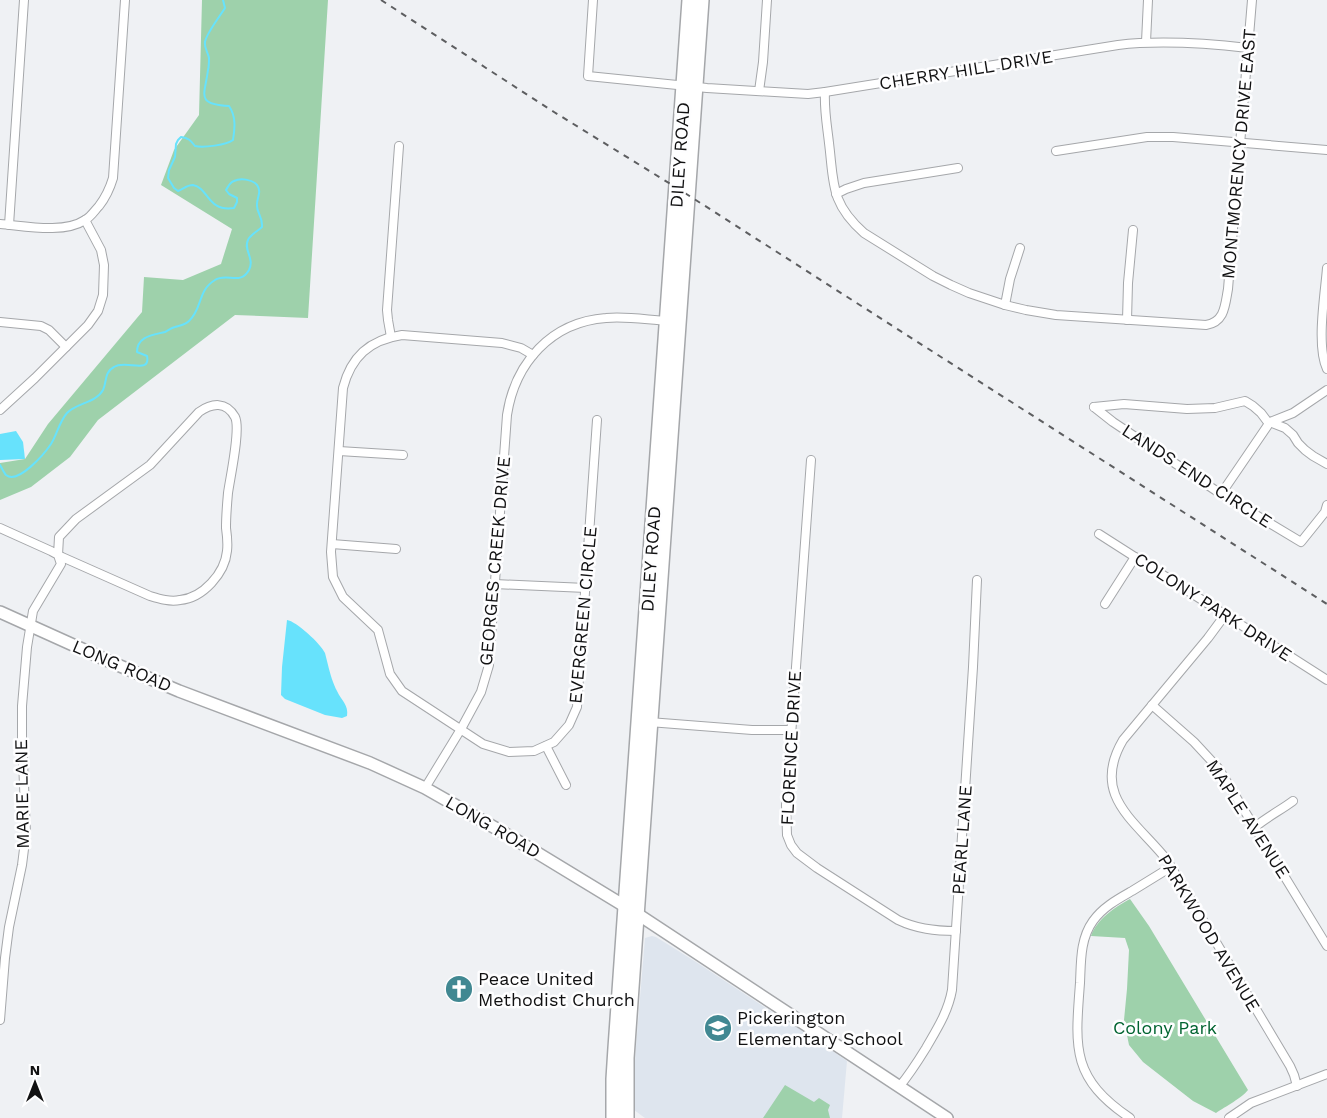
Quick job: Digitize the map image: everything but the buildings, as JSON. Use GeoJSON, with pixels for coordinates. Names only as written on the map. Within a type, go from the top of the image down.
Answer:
{"type":"FeatureCollection","features":[{"type":"Feature","properties":{"kind":"highway","name":"DILEY ROAD"},"geometry":{"type":"LineString","coordinates":[[690,0],[690,86]]}},
{"type":"Feature","properties":{"kind":"highway","name":"DILEY ROAD"},"geometry":{"type":"LineString","coordinates":[[614,1118],[616,1048],[631,910],[690,86],[701,0]]}},
{"type":"Feature","properties":{"kind":"highway","name":"DILEY ROAD"},"geometry":{"type":"LineString","coordinates":[[626,1118],[625,1073],[631,910]]}},
{"type":"Feature","properties":{"kind":"main road","name":"LONG ROAD"},"geometry":{"type":"LineString","coordinates":[[0,612],[179,691],[370,762],[426,788],[512,837],[631,910],[946,1118]]}},
{"type":"Feature","properties":{"kind":"street"},"geometry":{"type":"LineString","coordinates":[[9,225],[24,0]]}},
{"type":"Feature","properties":{"kind":"street"},"geometry":{"type":"LineString","coordinates":[[0,224],[53,228],[66,227],[85,220],[104,199],[113,178],[125,0]]}},
{"type":"Feature","properties":{"kind":"street","name":"CHERRY HILL DRIVE"},"geometry":{"type":"LineString","coordinates":[[593,0],[588,76],[690,86],[808,94],[1146,42],[1248,48]]}},
{"type":"Feature","properties":{"kind":"street"},"geometry":{"type":"LineString","coordinates":[[759,91],[767,0]]}},
{"type":"Feature","properties":{"kind":"street"},"geometry":{"type":"LineString","coordinates":[[1146,42],[1148,0]]}},
{"type":"Feature","properties":{"kind":"street","name":"MONTMORENCY DRIVE EAST"},"geometry":{"type":"LineString","coordinates":[[1127,320],[1206,325],[1212,324],[1221,316],[1230,275],[1252,0]]}},
{"type":"Feature","properties":{"kind":"street"},"geometry":{"type":"LineString","coordinates":[[826,92],[824,109],[831,173],[836,194],[844,211],[864,233],[951,285],[1005,305],[1048,314],[1127,320],[1132,230]]}},
{"type":"Feature","properties":{"kind":"street"},"geometry":{"type":"LineString","coordinates":[[1056,152],[1147,138],[1240,142],[1327,150]]}},
{"type":"Feature","properties":{"kind":"street"},"geometry":{"type":"LineString","coordinates":[[391,337],[387,310],[399,146]]}},
{"type":"Feature","properties":{"kind":"street"},"geometry":{"type":"LineString","coordinates":[[836,194],[864,183],[958,168]]}},
{"type":"Feature","properties":{"kind":"street"},"geometry":{"type":"LineString","coordinates":[[0,410],[66,347],[94,318],[98,311],[103,295],[104,265],[101,250],[85,220]]}},
{"type":"Feature","properties":{"kind":"street"},"geometry":{"type":"LineString","coordinates":[[1005,305],[1008,287],[1020,248]]}},
{"type":"Feature","properties":{"kind":"street"},"geometry":{"type":"LineString","coordinates":[[1327,268],[1322,337],[1323,357],[1327,369]]}},
{"type":"Feature","properties":{"kind":"street"},"geometry":{"type":"LineString","coordinates":[[533,355],[546,342],[561,332],[582,323],[619,317],[674,321]]}},
{"type":"Feature","properties":{"kind":"street"},"geometry":{"type":"LineString","coordinates":[[0,322],[41,326],[52,333],[66,347]]}},
{"type":"Feature","properties":{"kind":"street","name":"EVERGREEN CIRCLE"},"geometry":{"type":"LineString","coordinates":[[533,355],[521,348],[502,344],[410,336],[391,337],[371,345],[363,351],[351,366],[343,388],[332,544],[333,577],[343,597],[378,630],[390,674],[402,691],[483,744],[509,752],[534,751],[554,742],[569,725],[577,707],[597,420]]}},
{"type":"Feature","properties":{"kind":"street","name":"GEORGES CREEK DRIVE"},"geometry":{"type":"LineString","coordinates":[[426,788],[481,692],[489,665],[508,409],[518,377],[533,355]]}},
{"type":"Feature","properties":{"kind":"street"},"geometry":{"type":"LineString","coordinates":[[1221,494],[1270,422],[1293,413],[1327,390]]}},
{"type":"Feature","properties":{"kind":"street","name":"LANDS END CIRCLE"},"geometry":{"type":"LineString","coordinates":[[1270,422],[1266,421],[1261,413],[1245,401],[1215,408],[1187,409],[1124,404],[1094,407],[1113,422],[1221,494],[1302,542],[1325,512],[1327,505]]}},
{"type":"Feature","properties":{"kind":"street","name":"MARIE LANE"},"geometry":{"type":"LineString","coordinates":[[0,1020],[9,927],[22,865],[26,833],[22,737],[27,646],[33,611],[60,564],[58,555],[59,537],[76,519],[150,465],[197,414],[206,407],[215,404],[223,406],[235,418],[236,448],[228,495],[226,521],[227,551],[219,574],[208,586],[193,597],[181,600],[166,600],[150,596],[58,555]]}},
{"type":"Feature","properties":{"kind":"street"},"geometry":{"type":"LineString","coordinates":[[1270,422],[1286,428],[1305,450],[1327,464]]}},
{"type":"Feature","properties":{"kind":"street"},"geometry":{"type":"LineString","coordinates":[[338,451],[403,455]]}},
{"type":"Feature","properties":{"kind":"street","name":"FLORENCE DRIVE"},"geometry":{"type":"LineString","coordinates":[[811,460],[791,730],[787,835],[797,853],[898,920],[926,929],[956,931]]}},
{"type":"Feature","properties":{"kind":"street"},"geometry":{"type":"LineString","coordinates":[[0,528],[58,555]]}},
{"type":"Feature","properties":{"kind":"street","name":"COLONY PARK DRIVE"},"geometry":{"type":"LineString","coordinates":[[1099,534],[1327,680]]}},
{"type":"Feature","properties":{"kind":"street"},"geometry":{"type":"LineString","coordinates":[[332,544],[396,549]]}},
{"type":"Feature","properties":{"kind":"street"},"geometry":{"type":"LineString","coordinates":[[1105,604],[1135,557]]}},
{"type":"Feature","properties":{"kind":"street","name":"PEARL LANE"},"geometry":{"type":"LineString","coordinates":[[900,1087],[935,1034],[947,1010],[952,990],[973,667],[976,580]]}},
{"type":"Feature","properties":{"kind":"street"},"geometry":{"type":"LineString","coordinates":[[495,584],[586,588]]}},
{"type":"Feature","properties":{"kind":"street","name":"PARKWOOD AVENUE"},"geometry":{"type":"LineString","coordinates":[[1224,615],[1208,638],[1128,732],[1114,759],[1112,784],[1116,798],[1125,813],[1154,844],[1171,867],[1290,1066],[1297,1086]]}},
{"type":"Feature","properties":{"kind":"street","name":"MAPLE AVENUE"},"geometry":{"type":"LineString","coordinates":[[1152,705],[1194,742],[1214,763],[1231,786],[1327,946]]}},
{"type":"Feature","properties":{"kind":"street"},"geometry":{"type":"LineString","coordinates":[[645,721],[752,730],[791,730]]}},
{"type":"Feature","properties":{"kind":"street"},"geometry":{"type":"LineString","coordinates":[[546,746],[566,785]]}},
{"type":"Feature","properties":{"kind":"street"},"geometry":{"type":"LineString","coordinates":[[1255,827],[1267,817],[1294,801]]}},
{"type":"Feature","properties":{"kind":"street"},"geometry":{"type":"LineString","coordinates":[[1130,1118],[1111,1104],[1097,1090],[1088,1077],[1080,1058],[1077,1045],[1077,1025],[1083,946],[1089,927],[1101,912],[1171,867]]}},
{"type":"Feature","properties":{"kind":"street"},"geometry":{"type":"LineString","coordinates":[[1228,1118],[1250,1103],[1327,1074]]}},
{"type":"Feature","properties":{"kind":"shaded area","name":"Pickerington Elementary School"},"geometry":{"type":"Polygon","coordinates":[[[652,936],[785,1019],[847,1061],[842,1118],[645,1118],[634,1110],[634,1076],[645,938],[652,936]]]}},
{"type":"Feature","properties":{"kind":"green space"},"geometry":{"type":"Polygon","coordinates":[[[202,0],[328,0],[308,318],[235,315],[98,420],[70,457],[31,487],[0,500],[0,463],[25,459],[48,424],[142,312],[144,277],[183,280],[221,264],[232,229],[161,185],[174,150],[199,115],[202,0]]]}},
{"type":"Feature","properties":{"kind":"green space","name":"Colony Park"},"geometry":{"type":"Polygon","coordinates":[[[1130,899],[1149,926],[1248,1090],[1216,1113],[1193,1101],[1143,1062],[1129,1045],[1124,1020],[1129,950],[1125,938],[1091,936],[1102,919],[1130,899]]]}},
{"type":"Feature","properties":{"kind":"green space"},"geometry":{"type":"Polygon","coordinates":[[[785,1085],[814,1102],[819,1098],[830,1105],[828,1110],[830,1118],[763,1118],[785,1085]]]}},
{"type":"Feature","properties":{"kind":"water"},"geometry":{"type":"Polygon","coordinates":[[[16,431],[23,442],[25,459],[0,460],[0,434],[16,431]]]}},
{"type":"Feature","properties":{"kind":"water"},"geometry":{"type":"Polygon","coordinates":[[[287,620],[302,629],[323,649],[334,685],[346,706],[347,716],[342,718],[325,715],[285,699],[281,695],[287,620]]]}},
{"type":"Feature","properties":{"kind":"waterway"},"geometry":{"type":"LineString","coordinates":[[0,465],[6,475],[11,477],[17,476],[31,467],[51,444],[67,413],[100,394],[103,390],[107,374],[111,369],[119,365],[145,365],[147,356],[137,352],[143,339],[187,322],[196,311],[205,289],[215,280],[224,277],[242,277],[249,270],[251,262],[247,247],[248,240],[250,236],[262,227],[262,220],[257,207],[259,192],[257,185],[252,181],[243,179],[231,182],[226,190],[237,198],[237,202],[234,208],[225,208],[218,207],[202,190],[193,185],[178,191],[168,178],[169,170],[175,157],[176,144],[181,137],[188,139],[195,146],[199,147],[220,145],[233,140],[234,122],[229,106],[211,103],[205,97],[204,92],[209,67],[205,42],[210,30],[225,8],[223,0]]}},
{"type":"Feature","properties":{"kind":"railway"},"geometry":{"type":"LineString","coordinates":[[381,0],[1327,604]]}},
{"type":"Feature","properties":{"kind":"place","name":"Peace United Methodist Church"},"geometry":{"type":"Point","coordinates":[459,989]}},
{"type":"Feature","properties":{"kind":"place","name":"Pickerington Elementary School"},"geometry":{"type":"Point","coordinates":[718,1028]}}]}
